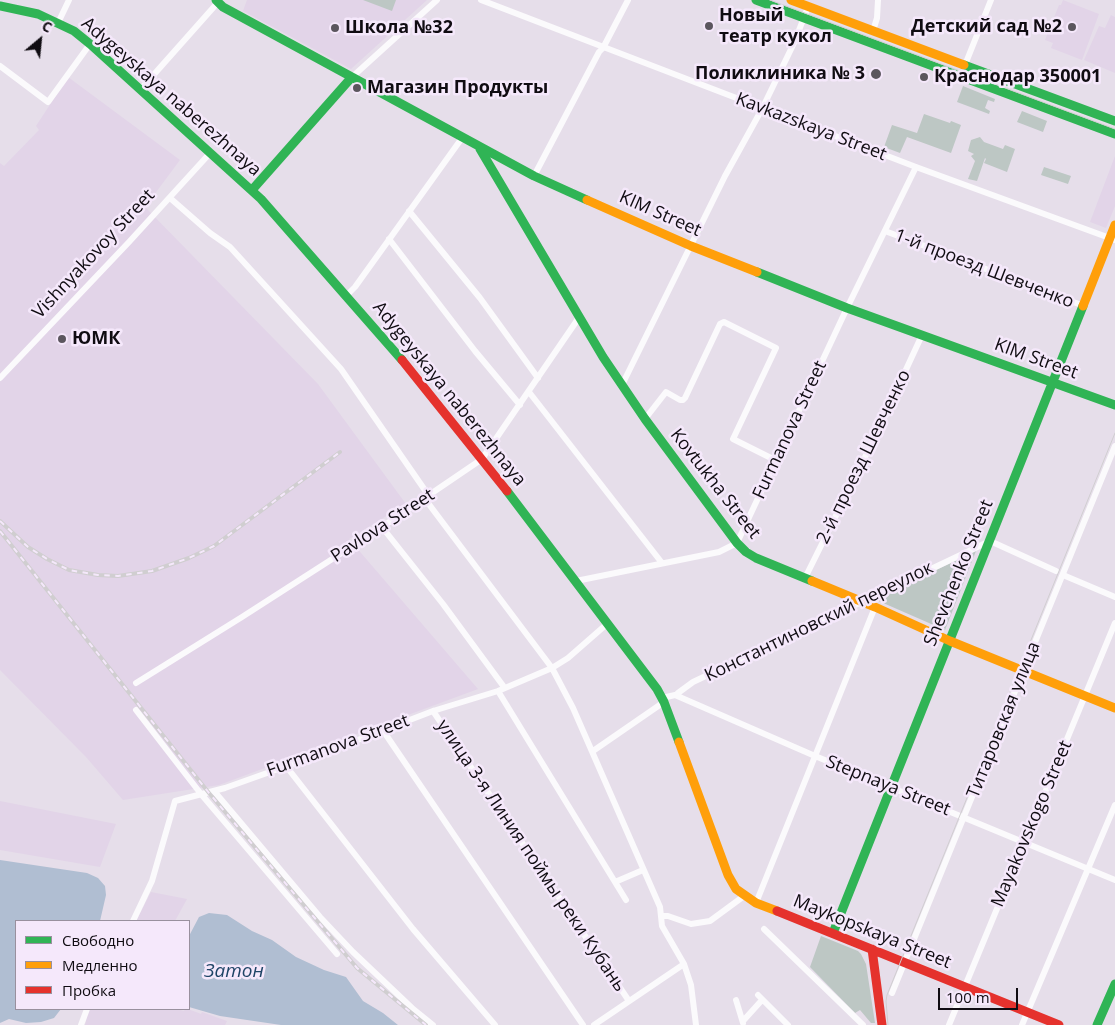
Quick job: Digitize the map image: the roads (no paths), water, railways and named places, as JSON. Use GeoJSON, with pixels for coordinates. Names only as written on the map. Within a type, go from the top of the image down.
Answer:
{"type":"FeatureCollection","features":[{"type":"Feature","properties":{"kind":"street"},"geometry":{"type":"LineString","coordinates":[[0,0],[29,7],[33,12]]}},
{"type":"Feature","properties":{"kind":"street"},"geometry":{"type":"LineString","coordinates":[[58,23],[69,0]]}},
{"type":"Feature","properties":{"kind":"street"},"geometry":{"type":"LineString","coordinates":[[252,190],[351,78],[437,0]]}},
{"type":"Feature","properties":{"kind":"street","name":"Kavkazskaya Street"},"geometry":{"type":"LineString","coordinates":[[481,0],[762,109],[1112,240]]}},
{"type":"Feature","properties":{"kind":"street"},"geometry":{"type":"LineString","coordinates":[[534,176],[628,0]]}},
{"type":"Feature","properties":{"kind":"street"},"geometry":{"type":"LineString","coordinates":[[756,0],[1115,134]]}},
{"type":"Feature","properties":{"kind":"street"},"geometry":{"type":"LineString","coordinates":[[791,0],[1115,121]]}},
{"type":"Feature","properties":{"kind":"street"},"geometry":{"type":"LineString","coordinates":[[873,31],[877,18],[878,0]]}},
{"type":"Feature","properties":{"kind":"street"},"geometry":{"type":"LineString","coordinates":[[965,65],[991,0]]}},
{"type":"Feature","properties":{"kind":"street"},"geometry":{"type":"LineString","coordinates":[[141,89],[218,1]]}},
{"type":"Feature","properties":{"kind":"street","name":"KIM Street"},"geometry":{"type":"LineString","coordinates":[[218,1],[223,7],[351,78],[534,176],[691,246],[847,308],[1115,405]]}},
{"type":"Feature","properties":{"kind":"street","name":"Adygeyskaya naberezhnaya"},"geometry":{"type":"LineString","coordinates":[[0,6],[33,12],[74,31],[90,44],[252,190],[347,295],[482,459],[608,623],[663,700],[728,875],[736,889],[756,903]]}},
{"type":"Feature","properties":{"kind":"street"},"geometry":{"type":"LineString","coordinates":[[622,385],[762,109],[794,43],[808,7]]}},
{"type":"Feature","properties":{"kind":"street"},"geometry":{"type":"LineString","coordinates":[[0,66],[48,102],[90,44]]}},
{"type":"Feature","properties":{"kind":"street"},"geometry":{"type":"LineString","coordinates":[[347,295],[462,138]]}},
{"type":"Feature","properties":{"kind":"street","name":"Kovtukha Street"},"geometry":{"type":"LineString","coordinates":[[479,147],[603,357],[645,419],[746,552],[756,558],[876,607],[950,641],[1115,708]]}},
{"type":"Feature","properties":{"kind":"street","name":"Vishnyakovoy Street"},"geometry":{"type":"LineString","coordinates":[[0,378],[211,152]]}},
{"type":"Feature","properties":{"kind":"street","name":"Furmanova Street"},"geometry":{"type":"LineString","coordinates":[[737,542],[847,308],[916,167]]}},
{"type":"Feature","properties":{"kind":"street"},"geometry":{"type":"LineString","coordinates":[[170,198],[210,233],[230,247],[342,369],[427,497],[552,668],[593,751],[660,907],[662,926],[684,964],[691,985],[696,1025]]}},
{"type":"Feature","properties":{"kind":"street"},"geometry":{"type":"LineString","coordinates":[[409,211],[480,298],[538,378]]}},
{"type":"Feature","properties":{"kind":"street","name":"Shevchenko Street"},"geometry":{"type":"LineString","coordinates":[[833,933],[1052,382],[1112,240],[1115,225]]}},
{"type":"Feature","properties":{"kind":"street","name":"1-й проезд Шевченко"},"geometry":{"type":"LineString","coordinates":[[885,231],[1084,306]]}},
{"type":"Feature","properties":{"kind":"street"},"geometry":{"type":"LineString","coordinates":[[389,239],[475,351],[520,405]]}},
{"type":"Feature","properties":{"kind":"street","name":"Pavlova Street"},"geometry":{"type":"LineString","coordinates":[[136,683],[382,527],[482,459],[580,316]]}},
{"type":"Feature","properties":{"kind":"street"},"geometry":{"type":"LineString","coordinates":[[645,419],[666,392],[680,400],[685,398],[720,324],[724,322],[776,348],[733,439],[775,460]]}},
{"type":"Feature","properties":{"kind":"street","name":"2-й проезд Шевченко"},"geometry":{"type":"LineString","coordinates":[[804,578],[872,443],[922,335]]}},
{"type":"Feature","properties":{"kind":"street"},"geometry":{"type":"LineString","coordinates":[[529,392],[662,563]]}},
{"type":"Feature","properties":{"kind":"street","name":"Титаровская улица"},"geometry":{"type":"LineString","coordinates":[[892,993],[1115,446]]}},
{"type":"Feature","properties":{"kind":"street"},"geometry":{"type":"LineString","coordinates":[[382,527],[449,612],[501,689],[626,900]]}},
{"type":"Feature","properties":{"kind":"street"},"geometry":{"type":"LineString","coordinates":[[990,541],[1056,571]]}},
{"type":"Feature","properties":{"kind":"street","name":"Константиновский переулок"},"geometry":{"type":"LineString","coordinates":[[678,693],[693,682],[990,541]]}},
{"type":"Feature","properties":{"kind":"street"},"geometry":{"type":"LineString","coordinates":[[576,581],[719,552],[737,542]]}},
{"type":"Feature","properties":{"kind":"street"},"geometry":{"type":"LineString","coordinates":[[1064,575],[1115,597]]}},
{"type":"Feature","properties":{"kind":"street"},"geometry":{"type":"LineString","coordinates":[[756,903],[876,607]]}},
{"type":"Feature","properties":{"kind":"street","name":"Furmanova Street"},"geometry":{"type":"LineString","coordinates":[[133,920],[152,881],[175,801],[214,791],[337,748],[433,710],[501,689],[552,668],[568,658],[608,623]]}},
{"type":"Feature","properties":{"kind":"street","name":"Mayakovskogo Street"},"geometry":{"type":"LineString","coordinates":[[949,1025],[1115,623]]}},
{"type":"Feature","properties":{"kind":"street","name":"Stepnaya Street"},"geometry":{"type":"LineString","coordinates":[[663,700],[675,695],[815,756],[1115,880]]}},
{"type":"Feature","properties":{"kind":"street"},"geometry":{"type":"LineString","coordinates":[[593,751],[663,700]]}},
{"type":"Feature","properties":{"kind":"street"},"geometry":{"type":"LineString","coordinates":[[136,710],[201,794],[337,954]]}},
{"type":"Feature","properties":{"kind":"street","name":"улица 3-я Линия поймы реки Кубань"},"geometry":{"type":"LineString","coordinates":[[433,710],[630,1000]]}},
{"type":"Feature","properties":{"kind":"street"},"geometry":{"type":"LineString","coordinates":[[382,729],[583,1025]]}},
{"type":"Feature","properties":{"kind":"street"},"geometry":{"type":"LineString","coordinates":[[286,766],[413,930],[495,1025]]}},
{"type":"Feature","properties":{"kind":"street"},"geometry":{"type":"LineString","coordinates":[[214,791],[320,917],[353,952],[412,1008],[433,1025]]}},
{"type":"Feature","properties":{"kind":"street"},"geometry":{"type":"LineString","coordinates":[[1022,1025],[1115,805]]}},
{"type":"Feature","properties":{"kind":"street"},"geometry":{"type":"LineString","coordinates":[[615,882],[643,870]]}},
{"type":"Feature","properties":{"kind":"street"},"geometry":{"type":"LineString","coordinates":[[662,916],[668,916],[691,924],[710,921],[744,896]]}},
{"type":"Feature","properties":{"kind":"street","name":"Maykopskaya Street"},"geometry":{"type":"LineString","coordinates":[[756,903],[1059,1025]]}},
{"type":"Feature","properties":{"kind":"street"},"geometry":{"type":"LineString","coordinates":[[764,929],[863,1025]]}},
{"type":"Feature","properties":{"kind":"street"},"geometry":{"type":"LineString","coordinates":[[872,949],[882,1025]]}},
{"type":"Feature","properties":{"kind":"street"},"geometry":{"type":"LineString","coordinates":[[594,1025],[684,964]]}},
{"type":"Feature","properties":{"kind":"street"},"geometry":{"type":"LineString","coordinates":[[1097,1025],[1115,984]]}},
{"type":"Feature","properties":{"kind":"street"},"geometry":{"type":"LineString","coordinates":[[744,1023],[760,997],[788,1025]]}},
{"type":"Feature","properties":{"kind":"street"},"geometry":{"type":"LineString","coordinates":[[736,1000],[744,1023]]}},
{"type":"Feature","properties":{"kind":"street"},"geometry":{"type":"LineString","coordinates":[[81,1025],[87,1010]]}},
{"type":"Feature","properties":{"kind":"water"},"geometry":{"type":"Polygon","coordinates":[[[0,860],[87,873],[98,878],[105,886],[106,895],[100,920],[15,920],[15,1010],[60,1010],[54,1018],[41,1022],[26,1023],[9,1019],[0,1023],[0,860]]]}},
{"type":"Feature","properties":{"kind":"water","name":"Затон"},"geometry":{"type":"Polygon","coordinates":[[[209,913],[227,915],[252,931],[272,940],[296,957],[324,970],[346,977],[363,1001],[398,1025],[281,1025],[220,1016],[190,1007],[190,934],[199,917],[209,913]]]}},
{"type":"Feature","properties":{"kind":"tram line"},"geometry":{"type":"LineString","coordinates":[[770,0],[1115,129]]}},
{"type":"Feature","properties":{"kind":"tram line"},"geometry":{"type":"LineString","coordinates":[[888,1025],[887,995],[1115,433]]}},
{"type":"Feature","properties":{"kind":"railway"},"geometry":{"type":"LineString","coordinates":[[0,521],[28,547],[69,570],[118,576],[152,571],[189,558],[214,546],[340,452]]}},
{"type":"Feature","properties":{"kind":"railway"},"geometry":{"type":"LineString","coordinates":[[0,531],[209,793],[357,968],[426,1025]]}},
{"type":"Feature","properties":{"kind":"place","name":"Новый театр кукол"},"geometry":{"type":"Point","coordinates":[709,26]}},
{"type":"Feature","properties":{"kind":"place","name":"Детский сад №2"},"geometry":{"type":"Point","coordinates":[1072,27]}},
{"type":"Feature","properties":{"kind":"place","name":"Школа №32"},"geometry":{"type":"Point","coordinates":[335,28]}},
{"type":"Feature","properties":{"kind":"place","name":"Поликлиника № 3"},"geometry":{"type":"Point","coordinates":[876,74]}},
{"type":"Feature","properties":{"kind":"place","name":"Краснодар 350001"},"geometry":{"type":"Point","coordinates":[924,77]}},
{"type":"Feature","properties":{"kind":"place","name":"Магазин Продукты"},"geometry":{"type":"Point","coordinates":[357,88]}},
{"type":"Feature","properties":{"kind":"place","name":"ЮМК"},"geometry":{"type":"Point","coordinates":[62,339]}}]}
